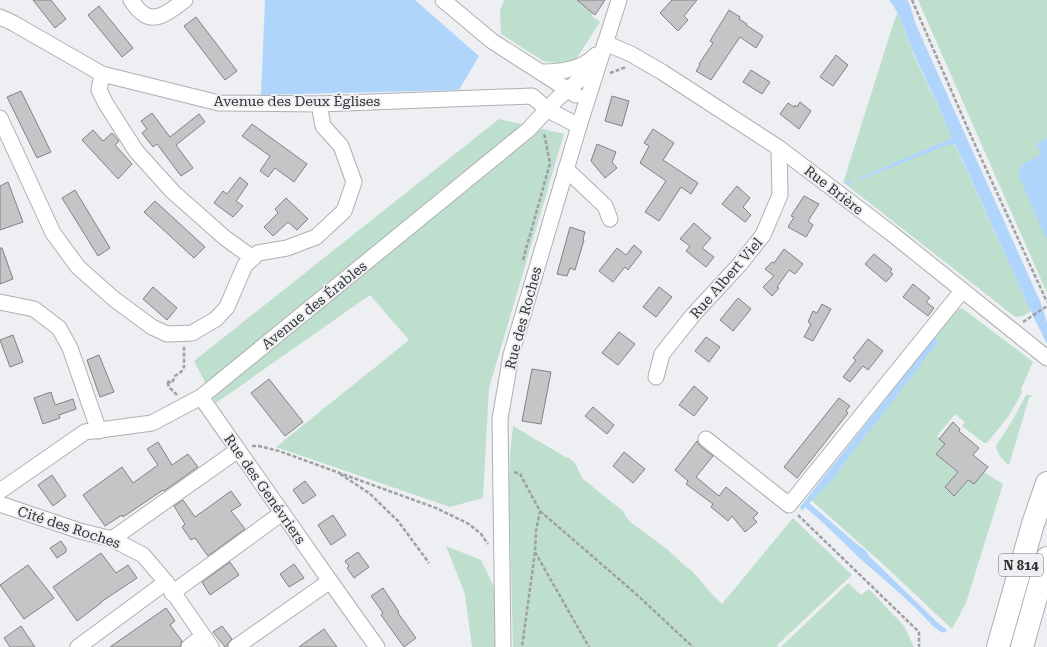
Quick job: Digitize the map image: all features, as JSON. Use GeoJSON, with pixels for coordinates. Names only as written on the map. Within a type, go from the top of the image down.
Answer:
{"type":"FeatureCollection","features":[{"type":"Feature","properties":{"kind":"highway","name":"N 814"},"geometry":{"type":"LineString","coordinates":[[998,647],[1029,539],[1047,483]]}},
{"type":"Feature","properties":{"kind":"highway","name":"N 814"},"geometry":{"type":"LineString","coordinates":[[1022,647],[1047,558]]}},
{"type":"Feature","properties":{"kind":"street"},"geometry":{"type":"LineString","coordinates":[[131,0],[142,13],[151,17],[161,17],[185,0]]}},
{"type":"Feature","properties":{"kind":"street"},"geometry":{"type":"LineString","coordinates":[[443,0],[492,41],[586,103]]}},
{"type":"Feature","properties":{"kind":"street","name":"Rue des Roches"},"geometry":{"type":"LineString","coordinates":[[503,647],[500,419],[511,355],[592,83],[619,0]]}},
{"type":"Feature","properties":{"kind":"street","name":"Avenue des Deux Églises"},"geometry":{"type":"LineString","coordinates":[[0,17],[102,74],[219,103],[319,104],[532,96],[548,110],[579,126]]}},
{"type":"Feature","properties":{"kind":"street"},"geometry":{"type":"LineString","coordinates":[[541,72],[568,70],[584,64],[592,60],[605,45]]}},
{"type":"Feature","properties":{"kind":"street","name":"Rue Brière"},"geometry":{"type":"LineString","coordinates":[[605,45],[631,54],[780,148],[891,233],[1047,358]]}},
{"type":"Feature","properties":{"kind":"street","name":"Avenue des Érables"},"geometry":{"type":"LineString","coordinates":[[0,491],[85,432],[152,423],[201,397],[528,130],[558,98],[598,64]]}},
{"type":"Feature","properties":{"kind":"street"},"geometry":{"type":"LineString","coordinates":[[102,74],[99,90],[106,104],[136,151],[173,192],[225,238],[253,258]]}},
{"type":"Feature","properties":{"kind":"street"},"geometry":{"type":"LineString","coordinates":[[0,118],[53,233],[78,267],[114,299],[152,327],[167,334],[185,334],[192,333],[216,319],[227,307],[245,265],[258,253],[287,248],[316,237],[344,211],[354,182],[341,146],[323,126],[319,104]]}},
{"type":"Feature","properties":{"kind":"street","name":"Rue Albert Viel"},"geometry":{"type":"LineString","coordinates":[[656,377],[662,354],[693,315],[740,264],[763,235],[780,195],[780,148]]}},
{"type":"Feature","properties":{"kind":"street"},"geometry":{"type":"LineString","coordinates":[[566,169],[605,206],[610,219]]}},
{"type":"Feature","properties":{"kind":"street"},"geometry":{"type":"LineString","coordinates":[[706,439],[789,505],[962,291]]}},
{"type":"Feature","properties":{"kind":"street"},"geometry":{"type":"LineString","coordinates":[[0,302],[34,309],[59,328],[70,348],[99,431]]}},
{"type":"Feature","properties":{"kind":"street","name":"Rue des Genévriers"},"geometry":{"type":"LineString","coordinates":[[201,397],[377,647]]}},
{"type":"Feature","properties":{"kind":"street"},"geometry":{"type":"LineString","coordinates":[[112,539],[238,450]]}},
{"type":"Feature","properties":{"kind":"street","name":"Cité des Roches"},"geometry":{"type":"LineString","coordinates":[[0,504],[80,531],[112,539],[143,556],[169,587],[207,642]]}},
{"type":"Feature","properties":{"kind":"street"},"geometry":{"type":"LineString","coordinates":[[78,647],[282,513]]}},
{"type":"Feature","properties":{"kind":"street"},"geometry":{"type":"LineString","coordinates":[[236,647],[330,581]]}},
{"type":"Feature","properties":{"kind":"street"},"geometry":{"type":"LineString","coordinates":[[189,647],[207,642]]}},
{"type":"Feature","properties":{"kind":"path"},"geometry":{"type":"LineString","coordinates":[[912,0],[1047,302]]}},
{"type":"Feature","properties":{"kind":"path"},"geometry":{"type":"LineString","coordinates":[[592,83],[619,69],[646,63]]}},
{"type":"Feature","properties":{"kind":"path"},"geometry":{"type":"LineString","coordinates":[[1018,325],[1046,307]]}},
{"type":"Feature","properties":{"kind":"path"},"geometry":{"type":"LineString","coordinates":[[185,334],[184,367],[181,372],[175,376],[172,383],[167,381],[169,387],[187,405]]}},
{"type":"Feature","properties":{"kind":"path"},"geometry":{"type":"LineString","coordinates":[[238,450],[246,447],[259,446],[280,451],[436,508],[469,524],[481,534],[489,546],[502,550]]}},
{"type":"Feature","properties":{"kind":"path"},"geometry":{"type":"LineString","coordinates":[[334,471],[369,493],[398,521],[429,563]]}},
{"type":"Feature","properties":{"kind":"path"},"geometry":{"type":"LineString","coordinates":[[508,471],[520,474],[540,511],[635,593],[693,647]]}},
{"type":"Feature","properties":{"kind":"path"},"geometry":{"type":"LineString","coordinates":[[789,505],[919,632],[919,647]]}},
{"type":"Feature","properties":{"kind":"path"},"geometry":{"type":"LineString","coordinates":[[522,647],[535,552],[536,531],[540,511]]}},
{"type":"Feature","properties":{"kind":"path"},"geometry":{"type":"LineString","coordinates":[[535,552],[589,647]]}},
{"type":"Feature","properties":{"kind":"green space"},"geometry":{"type":"Polygon","coordinates":[[[504,0],[578,0],[582,5],[593,12],[592,16],[600,22],[575,61],[562,64],[543,61],[501,34],[500,11],[504,0]]]}},
{"type":"Feature","properties":{"kind":"green space"},"geometry":{"type":"Polygon","coordinates":[[[918,0],[1047,0],[1047,293],[1046,291],[918,0]]]}},
{"type":"Feature","properties":{"kind":"green space"},"geometry":{"type":"Polygon","coordinates":[[[898,13],[914,56],[953,138],[852,181],[846,181],[846,184],[843,183],[895,18],[898,13]]]}},
{"type":"Feature","properties":{"kind":"green space"},"geometry":{"type":"Polygon","coordinates":[[[499,119],[564,134],[489,388],[483,498],[450,507],[276,447],[409,340],[370,295],[216,403],[194,361],[499,119]]]}},
{"type":"Feature","properties":{"kind":"green space"},"geometry":{"type":"Polygon","coordinates":[[[954,143],[1031,311],[1023,316],[1014,316],[848,186],[852,182],[945,145],[954,143]]]}},
{"type":"Feature","properties":{"kind":"green space"},"geometry":{"type":"Polygon","coordinates":[[[962,308],[1033,362],[1021,389],[1022,393],[1008,417],[987,443],[984,443],[962,426],[965,422],[955,414],[937,436],[946,445],[960,470],[945,487],[954,496],[968,480],[974,484],[984,472],[1003,484],[966,603],[952,629],[885,566],[811,500],[842,467],[867,432],[937,343],[935,337],[956,311],[962,308]]]}},
{"type":"Feature","properties":{"kind":"green space"},"geometry":{"type":"Polygon","coordinates":[[[1026,395],[1033,395],[1029,398],[1009,465],[1001,457],[996,446],[1026,395]]]}},
{"type":"Feature","properties":{"kind":"green space"},"geometry":{"type":"Polygon","coordinates":[[[513,426],[567,458],[568,457],[575,463],[583,479],[624,512],[626,517],[633,524],[667,549],[692,571],[722,604],[793,518],[852,575],[777,645],[778,647],[513,647],[509,495],[510,454],[513,426]]]}},
{"type":"Feature","properties":{"kind":"green space"},"geometry":{"type":"Polygon","coordinates":[[[446,546],[481,560],[496,591],[495,647],[472,647],[465,594],[446,546]]]}},
{"type":"Feature","properties":{"kind":"green space"},"geometry":{"type":"Polygon","coordinates":[[[848,583],[861,595],[869,589],[904,626],[914,647],[781,647],[848,583]]]}},
{"type":"Feature","properties":{"kind":"water"},"geometry":{"type":"Polygon","coordinates":[[[265,0],[415,0],[479,56],[459,90],[261,95],[265,0]]]}},
{"type":"Feature","properties":{"kind":"water"},"geometry":{"type":"Polygon","coordinates":[[[889,0],[907,0],[910,5],[916,25],[1040,301],[1047,322],[1047,344],[955,144],[945,146],[862,179],[861,178],[852,182],[848,186],[846,184],[846,181],[852,181],[952,138],[912,49],[901,20],[889,0]]]}},
{"type":"Feature","properties":{"kind":"water"},"geometry":{"type":"Polygon","coordinates":[[[1047,138],[1047,239],[1019,176],[1019,172],[1023,164],[1042,154],[1036,144],[1047,138]]]}},
{"type":"Feature","properties":{"kind":"water"},"geometry":{"type":"Polygon","coordinates":[[[935,337],[938,342],[866,434],[834,478],[809,503],[865,550],[868,555],[947,630],[944,633],[932,625],[828,527],[805,507],[802,511],[800,507],[935,337]]]}},
{"type":"Feature","properties":{"kind":"building"},"geometry":{"type":"Polygon","coordinates":[[[33,0],[51,0],[66,19],[55,28],[33,0]]]}},
{"type":"Feature","properties":{"kind":"building"},"geometry":{"type":"Polygon","coordinates":[[[577,0],[605,0],[595,15],[577,0]]]}},
{"type":"Feature","properties":{"kind":"building"},"geometry":{"type":"Polygon","coordinates":[[[672,0],[697,0],[684,16],[688,20],[678,31],[660,13],[672,0]]]}},
{"type":"Feature","properties":{"kind":"building"},"geometry":{"type":"Polygon","coordinates":[[[99,6],[133,48],[122,57],[88,15],[99,6]]]}},
{"type":"Feature","properties":{"kind":"building"},"geometry":{"type":"Polygon","coordinates":[[[729,10],[740,17],[739,19],[747,24],[746,25],[763,36],[756,48],[740,37],[711,80],[696,71],[713,43],[710,41],[729,10]]]}},
{"type":"Feature","properties":{"kind":"building"},"geometry":{"type":"Polygon","coordinates":[[[196,17],[237,71],[225,80],[184,26],[196,17]]]}},
{"type":"Feature","properties":{"kind":"building"},"geometry":{"type":"Polygon","coordinates":[[[836,55],[848,65],[833,86],[820,77],[836,55]]]}},
{"type":"Feature","properties":{"kind":"building"},"geometry":{"type":"Polygon","coordinates":[[[751,70],[770,82],[762,94],[743,82],[751,70]]]}},
{"type":"Feature","properties":{"kind":"building"},"geometry":{"type":"Polygon","coordinates":[[[21,91],[51,152],[37,158],[7,97],[21,91]]]}},
{"type":"Feature","properties":{"kind":"building"},"geometry":{"type":"Polygon","coordinates":[[[612,96],[629,101],[622,126],[605,121],[612,96]]]}},
{"type":"Feature","properties":{"kind":"building"},"geometry":{"type":"Polygon","coordinates":[[[800,102],[811,111],[799,129],[780,114],[788,103],[794,107],[795,105],[797,107],[800,102]]]}},
{"type":"Feature","properties":{"kind":"building"},"geometry":{"type":"Polygon","coordinates":[[[152,113],[170,137],[199,114],[205,122],[176,145],[193,168],[181,176],[157,144],[153,147],[142,133],[147,129],[141,121],[152,113]]]}},
{"type":"Feature","properties":{"kind":"building"},"geometry":{"type":"Polygon","coordinates":[[[252,124],[307,164],[294,182],[275,168],[268,177],[260,171],[270,156],[242,136],[252,124]]]}},
{"type":"Feature","properties":{"kind":"building"},"geometry":{"type":"Polygon","coordinates":[[[653,129],[674,143],[663,160],[698,183],[691,194],[681,187],[659,221],[645,212],[666,181],[640,163],[649,146],[644,143],[653,129]]]}},
{"type":"Feature","properties":{"kind":"building"},"geometry":{"type":"Polygon","coordinates":[[[93,130],[103,141],[112,133],[119,141],[115,145],[132,164],[118,179],[82,140],[93,130]]]}},
{"type":"Feature","properties":{"kind":"building"},"geometry":{"type":"Polygon","coordinates":[[[597,144],[616,152],[612,162],[617,168],[605,178],[591,161],[597,144]]]}},
{"type":"Feature","properties":{"kind":"building"},"geometry":{"type":"Polygon","coordinates":[[[240,177],[248,184],[236,201],[243,206],[233,217],[214,203],[223,191],[227,194],[240,177]]]}},
{"type":"Feature","properties":{"kind":"building"},"geometry":{"type":"Polygon","coordinates":[[[8,182],[23,222],[0,230],[0,186],[8,182]]]}},
{"type":"Feature","properties":{"kind":"building"},"geometry":{"type":"Polygon","coordinates":[[[737,186],[750,198],[743,207],[751,215],[745,222],[722,204],[737,186]]]}},
{"type":"Feature","properties":{"kind":"building"},"geometry":{"type":"Polygon","coordinates":[[[75,190],[110,248],[98,256],[62,198],[75,190]]]}},
{"type":"Feature","properties":{"kind":"building"},"geometry":{"type":"Polygon","coordinates":[[[804,196],[819,204],[808,221],[813,225],[806,237],[788,227],[794,217],[791,216],[804,196]]]}},
{"type":"Feature","properties":{"kind":"building"},"geometry":{"type":"Polygon","coordinates":[[[286,198],[308,219],[297,230],[288,222],[273,236],[264,227],[278,213],[275,209],[286,198]]]}},
{"type":"Feature","properties":{"kind":"building"},"geometry":{"type":"Polygon","coordinates":[[[155,201],[205,247],[194,258],[144,212],[155,201]]]}},
{"type":"Feature","properties":{"kind":"building"},"geometry":{"type":"Polygon","coordinates":[[[694,223],[711,238],[702,248],[714,257],[706,267],[686,251],[690,246],[680,239],[694,223]]]}},
{"type":"Feature","properties":{"kind":"building"},"geometry":{"type":"Polygon","coordinates":[[[570,227],[585,232],[575,270],[570,268],[567,276],[557,274],[570,227]]]}},
{"type":"Feature","properties":{"kind":"building"},"geometry":{"type":"Polygon","coordinates":[[[634,245],[642,252],[628,270],[625,267],[613,282],[599,271],[617,248],[626,255],[634,245]]]}},
{"type":"Feature","properties":{"kind":"building"},"geometry":{"type":"Polygon","coordinates":[[[0,248],[2,248],[13,279],[0,284],[0,248]]]}},
{"type":"Feature","properties":{"kind":"building"},"geometry":{"type":"Polygon","coordinates":[[[784,249],[803,264],[795,274],[789,270],[777,287],[779,288],[772,296],[763,287],[774,276],[765,269],[772,262],[774,263],[784,249]]]}},
{"type":"Feature","properties":{"kind":"building"},"geometry":{"type":"Polygon","coordinates":[[[874,254],[892,269],[890,272],[893,274],[886,282],[865,264],[874,254]]]}},
{"type":"Feature","properties":{"kind":"building"},"geometry":{"type":"Polygon","coordinates":[[[913,284],[930,298],[926,302],[934,308],[928,316],[903,297],[913,284]]]}},
{"type":"Feature","properties":{"kind":"building"},"geometry":{"type":"Polygon","coordinates":[[[153,287],[177,308],[167,320],[143,299],[153,287]]]}},
{"type":"Feature","properties":{"kind":"building"},"geometry":{"type":"Polygon","coordinates":[[[659,287],[672,297],[656,317],[643,307],[659,287]]]}},
{"type":"Feature","properties":{"kind":"building"},"geometry":{"type":"Polygon","coordinates":[[[738,298],[751,309],[733,331],[720,320],[738,298]]]}},
{"type":"Feature","properties":{"kind":"building"},"geometry":{"type":"Polygon","coordinates":[[[822,304],[831,309],[813,341],[804,337],[811,324],[808,322],[813,311],[817,313],[822,304]]]}},
{"type":"Feature","properties":{"kind":"building"},"geometry":{"type":"Polygon","coordinates":[[[619,332],[635,344],[618,365],[602,353],[619,332]]]}},
{"type":"Feature","properties":{"kind":"building"},"geometry":{"type":"Polygon","coordinates":[[[13,335],[23,362],[10,367],[0,340],[13,335]]]}},
{"type":"Feature","properties":{"kind":"building"},"geometry":{"type":"Polygon","coordinates":[[[706,337],[720,347],[709,362],[695,351],[706,337]]]}},
{"type":"Feature","properties":{"kind":"building"},"geometry":{"type":"Polygon","coordinates":[[[868,339],[883,351],[868,370],[863,366],[850,382],[843,377],[856,360],[853,358],[868,339]]]}},
{"type":"Feature","properties":{"kind":"building"},"geometry":{"type":"Polygon","coordinates":[[[99,355],[114,392],[100,397],[87,360],[99,355]]]}},
{"type":"Feature","properties":{"kind":"building"},"geometry":{"type":"Polygon","coordinates":[[[532,369],[551,372],[541,424],[522,421],[532,369]]]}},
{"type":"Feature","properties":{"kind":"building"},"geometry":{"type":"Polygon","coordinates":[[[269,379],[303,422],[285,436],[251,393],[269,379]]]}},
{"type":"Feature","properties":{"kind":"building"},"geometry":{"type":"Polygon","coordinates":[[[694,386],[708,398],[694,416],[679,405],[694,386]]]}},
{"type":"Feature","properties":{"kind":"building"},"geometry":{"type":"Polygon","coordinates":[[[51,392],[55,405],[73,399],[76,409],[59,415],[60,418],[43,424],[34,398],[51,392]]]}},
{"type":"Feature","properties":{"kind":"building"},"geometry":{"type":"Polygon","coordinates":[[[839,398],[850,406],[846,411],[848,413],[797,478],[784,467],[839,398]]]}},
{"type":"Feature","properties":{"kind":"building"},"geometry":{"type":"Polygon","coordinates":[[[593,407],[614,425],[607,434],[585,416],[593,407]]]}},
{"type":"Feature","properties":{"kind":"building"},"geometry":{"type":"Polygon","coordinates":[[[953,422],[960,429],[959,431],[979,448],[973,455],[988,467],[974,484],[968,480],[954,496],[945,487],[958,472],[936,454],[945,444],[939,439],[953,422]]]}},
{"type":"Feature","properties":{"kind":"building"},"geometry":{"type":"Polygon","coordinates":[[[697,441],[700,446],[713,456],[696,477],[719,496],[726,487],[758,513],[753,518],[757,522],[745,532],[732,516],[728,521],[711,507],[713,504],[686,484],[688,481],[675,470],[697,441]]]}},
{"type":"Feature","properties":{"kind":"building"},"geometry":{"type":"Polygon","coordinates":[[[158,442],[172,465],[188,454],[198,467],[164,491],[163,490],[123,517],[122,515],[105,526],[83,495],[122,467],[133,483],[158,465],[147,449],[158,442]]]}},
{"type":"Feature","properties":{"kind":"building"},"geometry":{"type":"Polygon","coordinates":[[[624,452],[645,469],[633,483],[613,466],[624,452]]]}},
{"type":"Feature","properties":{"kind":"building"},"geometry":{"type":"Polygon","coordinates":[[[52,475],[66,496],[53,506],[38,485],[52,475]]]}},
{"type":"Feature","properties":{"kind":"building"},"geometry":{"type":"Polygon","coordinates":[[[305,481],[316,495],[303,504],[293,490],[305,481]]]}},
{"type":"Feature","properties":{"kind":"building"},"geometry":{"type":"Polygon","coordinates":[[[231,491],[241,505],[231,511],[245,529],[208,556],[195,538],[191,540],[182,527],[185,524],[174,506],[183,500],[195,517],[231,491]]]}},
{"type":"Feature","properties":{"kind":"building"},"geometry":{"type":"Polygon","coordinates":[[[333,515],[346,535],[331,545],[318,525],[333,515]]]}},
{"type":"Feature","properties":{"kind":"building"},"geometry":{"type":"Polygon","coordinates":[[[61,541],[66,548],[66,552],[57,558],[50,548],[61,541]]]}},
{"type":"Feature","properties":{"kind":"building"},"geometry":{"type":"Polygon","coordinates":[[[358,552],[369,567],[354,578],[347,568],[349,566],[345,561],[358,552]]]}},
{"type":"Feature","properties":{"kind":"building"},"geometry":{"type":"Polygon","coordinates":[[[101,553],[116,573],[128,565],[137,578],[101,602],[77,621],[53,587],[101,553]]]}},
{"type":"Feature","properties":{"kind":"building"},"geometry":{"type":"Polygon","coordinates":[[[230,562],[239,575],[210,595],[202,582],[230,562]]]}},
{"type":"Feature","properties":{"kind":"building"},"geometry":{"type":"Polygon","coordinates":[[[294,564],[304,578],[289,587],[280,574],[294,564]]]}},
{"type":"Feature","properties":{"kind":"building"},"geometry":{"type":"Polygon","coordinates":[[[28,565],[54,598],[24,619],[0,585],[28,565]]]}},
{"type":"Feature","properties":{"kind":"building"},"geometry":{"type":"Polygon","coordinates":[[[383,588],[399,612],[398,613],[416,638],[404,647],[381,615],[383,613],[371,596],[383,588]]]}},
{"type":"Feature","properties":{"kind":"building"},"geometry":{"type":"Polygon","coordinates":[[[166,608],[175,621],[170,625],[182,641],[180,647],[110,647],[166,608]]]}},
{"type":"Feature","properties":{"kind":"building"},"geometry":{"type":"Polygon","coordinates":[[[21,626],[35,647],[10,647],[4,638],[21,626]]]}},
{"type":"Feature","properties":{"kind":"building"},"geometry":{"type":"Polygon","coordinates":[[[222,626],[232,639],[228,643],[227,647],[225,647],[213,632],[222,626]]]}},
{"type":"Feature","properties":{"kind":"building"},"geometry":{"type":"Polygon","coordinates":[[[324,629],[337,647],[299,647],[324,629]]]}}]}
